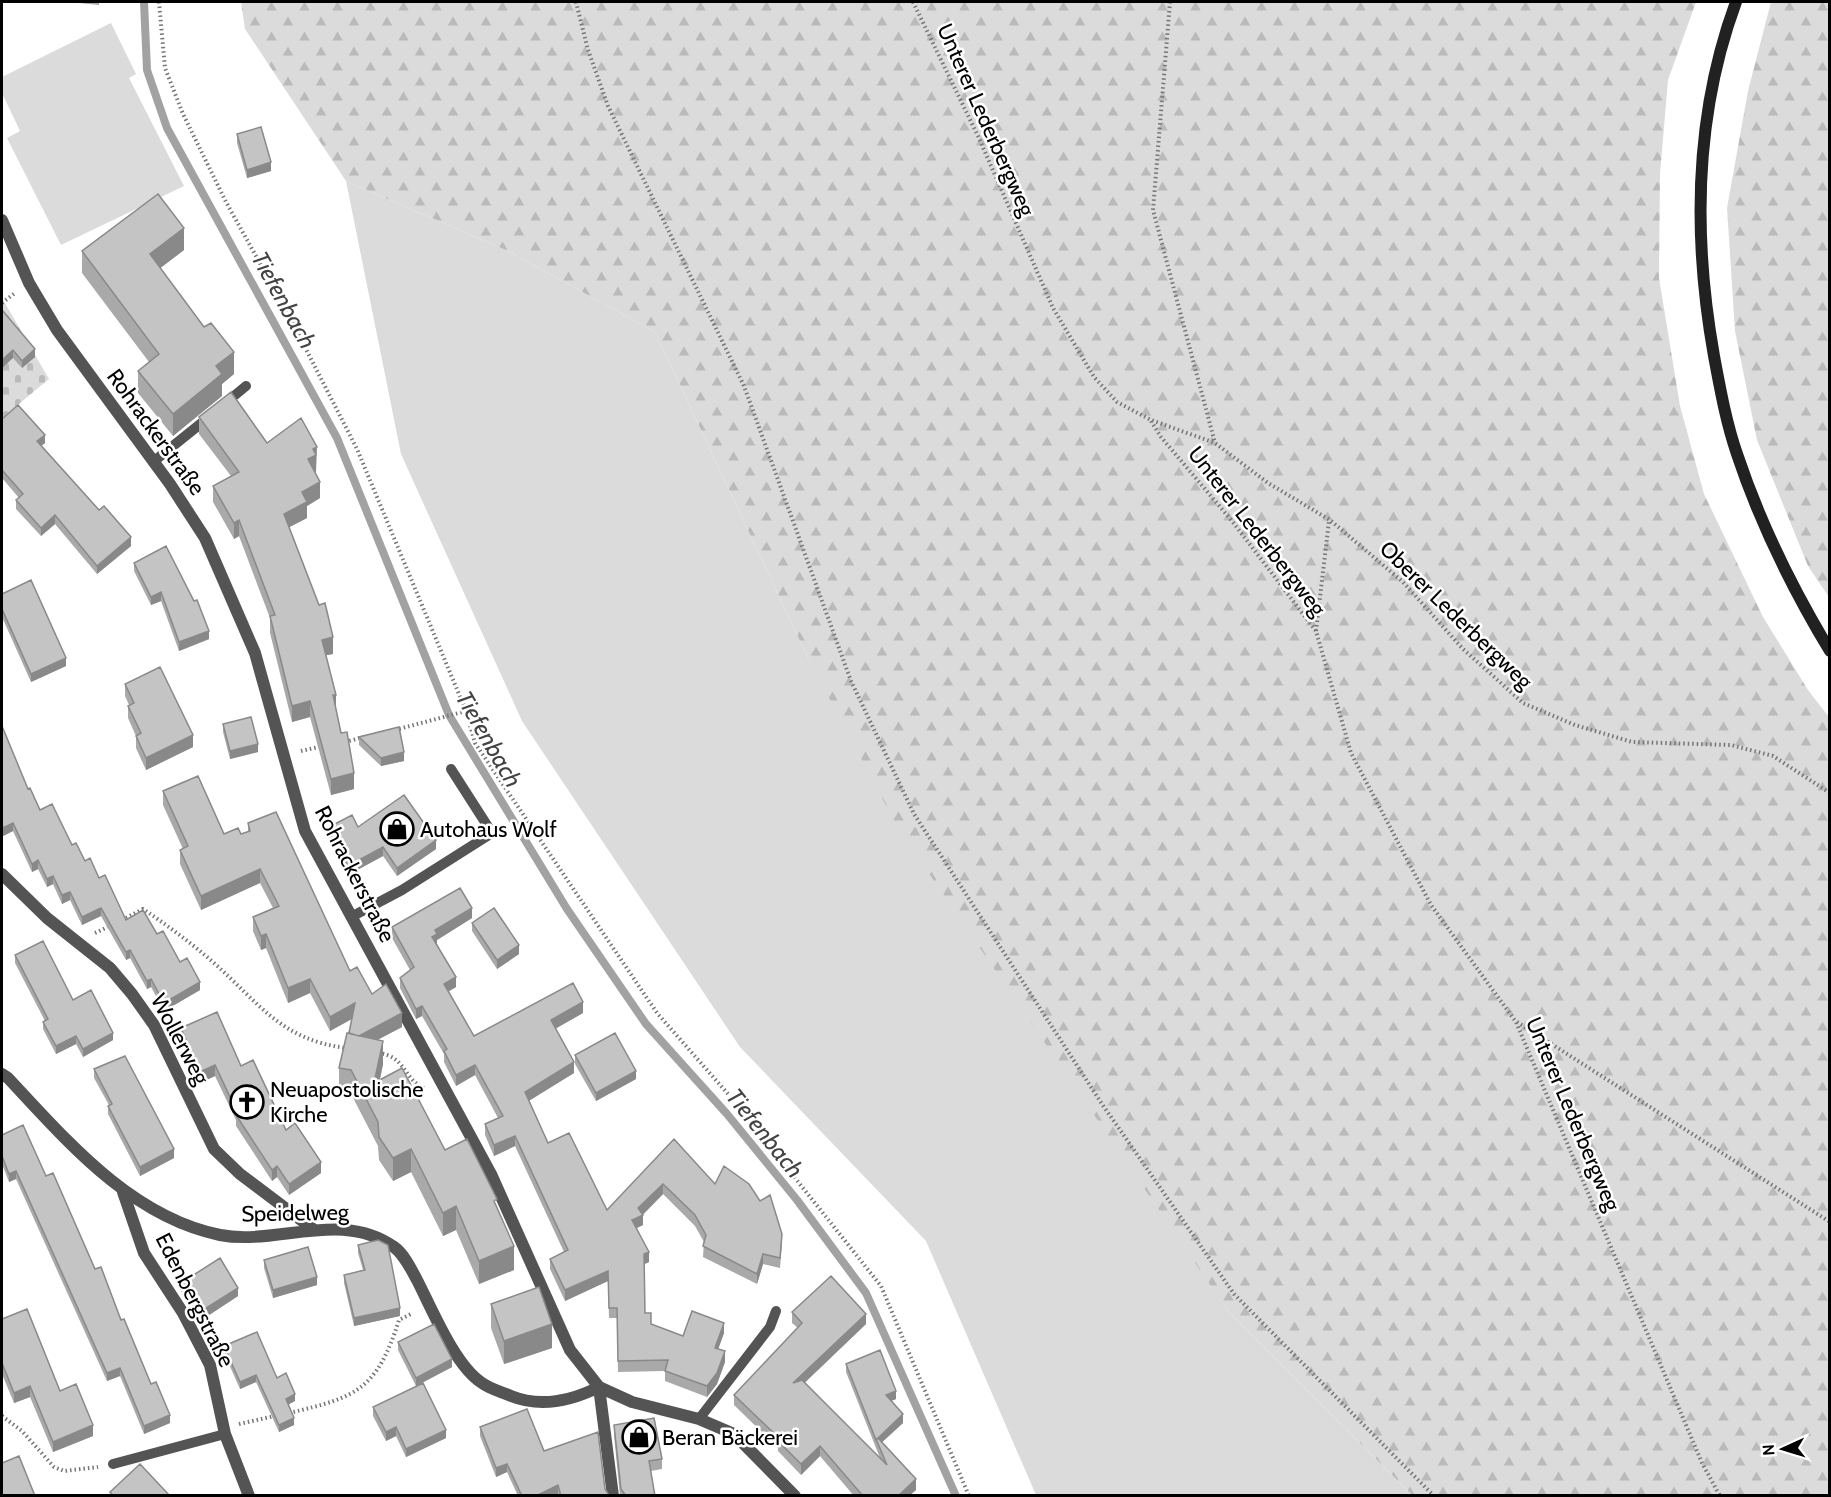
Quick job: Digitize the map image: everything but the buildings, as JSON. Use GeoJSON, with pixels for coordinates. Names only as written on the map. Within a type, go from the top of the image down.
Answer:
{"type":"FeatureCollection","features":[{"type":"Feature","properties":{"kind":"main road"},"geometry":{"type":"LineString","coordinates":[[1736,2],[1712,87],[1701,155],[1699,227],[1705,307],[1718,381],[1736,452],[1761,519],[1790,582],[1830,651]]}},
{"type":"Feature","properties":{"kind":"street","name":"Rohrackerstraße"},"geometry":{"type":"LineString","coordinates":[[2,220],[29,283],[57,330],[205,538],[255,652],[282,756],[305,831],[491,1174],[570,1350],[598,1387],[613,1496]]}},
{"type":"Feature","properties":{"kind":"street","name":"Wollerweg"},"geometry":{"type":"LineString","coordinates":[[2,874],[46,918],[110,968],[154,1025],[214,1149],[240,1174],[313,1229]]}},
{"type":"Feature","properties":{"kind":"street","name":"Speidelweg"},"geometry":{"type":"LineString","coordinates":[[2,1074],[62,1137],[123,1192],[189,1226],[221,1235],[250,1236],[313,1229],[353,1231],[379,1238],[396,1248],[462,1363],[481,1383],[518,1399],[550,1402],[575,1399],[598,1387]]}},
{"type":"Feature","properties":{"kind":"street","name":"Edenbergstraße"},"geometry":{"type":"LineString","coordinates":[[123,1192],[144,1253],[183,1313],[210,1365],[224,1431],[249,1496]]}},
{"type":"Feature","properties":{"kind":"street"},"geometry":{"type":"LineString","coordinates":[[598,1387],[632,1402],[699,1419],[734,1434],[795,1496]]}},
{"type":"Feature","properties":{"kind":"lane"},"geometry":{"type":"LineString","coordinates":[[153,462],[246,386]]}},
{"type":"Feature","properties":{"kind":"lane"},"geometry":{"type":"LineString","coordinates":[[351,917],[402,890],[492,833],[451,769]]}},
{"type":"Feature","properties":{"kind":"lane"},"geometry":{"type":"LineString","coordinates":[[699,1419],[770,1327],[776,1311]]}},
{"type":"Feature","properties":{"kind":"lane"},"geometry":{"type":"LineString","coordinates":[[113,1464],[224,1431]]}},
{"type":"Feature","properties":{"kind":"path"},"geometry":{"type":"LineString","coordinates":[[159,2],[165,68],[183,114],[226,202],[287,312],[357,449],[466,711],[475,743],[657,1013],[729,1095],[881,1286],[969,1496]]}},
{"type":"Feature","properties":{"kind":"path"},"geometry":{"type":"LineString","coordinates":[[576,2],[588,50],[608,106],[744,386],[851,681],[914,814],[1102,1104],[1234,1294],[1434,1496]]}},
{"type":"Feature","properties":{"kind":"path","name":"Unterer Lederbergweg"},"geometry":{"type":"LineString","coordinates":[[913,2],[978,136],[1053,309],[1094,377],[1117,402],[1151,420],[1161,437],[1232,521],[1316,631],[1351,753],[1431,904],[1516,1022],[1702,1462],[1720,1496]]}},
{"type":"Feature","properties":{"kind":"path"},"geometry":{"type":"LineString","coordinates":[[1170,2],[1153,210],[1215,443]]}},
{"type":"Feature","properties":{"kind":"path"},"geometry":{"type":"LineString","coordinates":[[2,303],[13,295]]}},
{"type":"Feature","properties":{"kind":"path","name":"Oberer Lederbergweg"},"geometry":{"type":"LineString","coordinates":[[1151,420],[1215,443],[1268,483],[1330,520],[1403,582],[1463,649],[1523,703],[1575,725],[1632,742],[1731,745],[1773,756],[1830,793]]}},
{"type":"Feature","properties":{"kind":"path"},"geometry":{"type":"LineString","coordinates":[[1316,631],[1330,520]]}},
{"type":"Feature","properties":{"kind":"path"},"geometry":{"type":"LineString","coordinates":[[386,732],[441,720],[466,711]]}},
{"type":"Feature","properties":{"kind":"path"},"geometry":{"type":"LineString","coordinates":[[340,743],[375,735]]}},
{"type":"Feature","properties":{"kind":"path"},"geometry":{"type":"LineString","coordinates":[[282,756],[329,745]]}},
{"type":"Feature","properties":{"kind":"path"},"geometry":{"type":"LineString","coordinates":[[79,942],[143,909],[174,929],[281,1025],[302,1038],[325,1046],[356,1050]]}},
{"type":"Feature","properties":{"kind":"path"},"geometry":{"type":"LineString","coordinates":[[1516,1022],[1830,1222]]}},
{"type":"Feature","properties":{"kind":"path"},"geometry":{"type":"LineString","coordinates":[[367,1051],[387,1054],[400,1061],[417,1085],[452,1101]]}},
{"type":"Feature","properties":{"kind":"path"},"geometry":{"type":"LineString","coordinates":[[224,1431],[352,1394],[367,1384],[380,1366],[399,1320],[430,1306]]}},
{"type":"Feature","properties":{"kind":"path"},"geometry":{"type":"LineString","coordinates":[[2,1416],[22,1431],[54,1467],[64,1472],[113,1464]]}},
{"type":"Feature","properties":{"kind":"green space"},"geometry":{"type":"Polygon","coordinates":[[[241,2],[1696,2],[1668,80],[1660,174],[1659,278],[1680,406],[1704,494],[1763,617],[1808,690],[1829,717],[1829,1495],[1412,1495],[1228,1311],[898,828],[808,658],[655,332],[508,251],[346,181],[245,29],[241,2]]]}},
{"type":"Feature","properties":{"kind":"green space"},"geometry":{"type":"Polygon","coordinates":[[[1771,2],[1829,2],[1829,597],[1808,566],[1757,440],[1735,331],[1727,208],[1748,91],[1771,2]]]}},
{"type":"Feature","properties":{"kind":"green space"},"geometry":{"type":"Polygon","coordinates":[[[111,23],[136,74],[129,78],[184,186],[61,245],[7,138],[20,131],[2,93],[2,77],[111,23]]]}},
{"type":"Feature","properties":{"kind":"green space"},"geometry":{"type":"Polygon","coordinates":[[[346,181],[508,251],[655,332],[808,658],[1228,1311],[1412,1495],[1036,1495],[926,1241],[740,1047],[522,721],[401,454],[346,181]]]}},
{"type":"Feature","properties":{"kind":"green space"},"geometry":{"type":"Polygon","coordinates":[[[2,298],[49,379],[2,418],[2,298]]]}},
{"type":"Feature","properties":{"kind":"waterway","name":"Tiefenbach"},"geometry":{"type":"LineString","coordinates":[[144,2],[147,70],[167,128],[337,438],[449,715],[567,909],[646,1024],[727,1114],[797,1200],[866,1293],[956,1496]]}},
{"type":"Feature","properties":{"kind":"place","name":"Autohaus Wolf"},"geometry":{"type":"Point","coordinates":[397,829]}},
{"type":"Feature","properties":{"kind":"place","name":"Neuapostolische Kirche"},"geometry":{"type":"Point","coordinates":[247,1102]}},
{"type":"Feature","properties":{"kind":"place","name":"Beran Bäckerei"},"geometry":{"type":"Point","coordinates":[639,1437]}}]}
